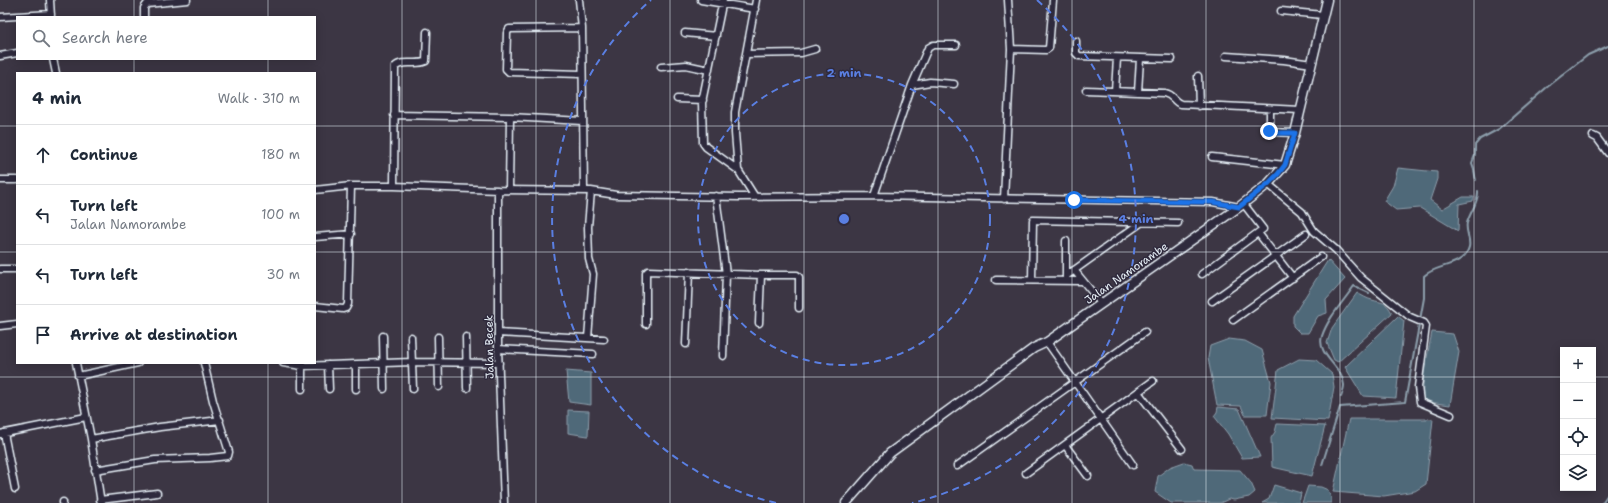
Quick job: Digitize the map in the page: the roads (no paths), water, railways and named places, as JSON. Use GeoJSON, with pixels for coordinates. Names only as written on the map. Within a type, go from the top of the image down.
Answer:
{"type":"FeatureCollection","features":[{"type":"Feature","properties":{"kind":"main road","name":"Jalan Namorambe"},"geometry":{"type":"LineString","coordinates":[[846,503],[890,454],[1034,348],[1047,342],[1241,205],[1268,184],[1285,165],[1295,133],[1327,0]]}},
{"type":"Feature","properties":{"kind":"street"},"geometry":{"type":"LineString","coordinates":[[50,0],[51,16]]}},
{"type":"Feature","properties":{"kind":"street"},"geometry":{"type":"LineString","coordinates":[[144,16],[144,8],[147,4],[188,0]]}},
{"type":"Feature","properties":{"kind":"street"},"geometry":{"type":"LineString","coordinates":[[579,0],[582,28],[584,191]]}},
{"type":"Feature","properties":{"kind":"street"},"geometry":{"type":"LineString","coordinates":[[701,0],[723,2],[755,8]]}},
{"type":"Feature","properties":{"kind":"street"},"geometry":{"type":"LineString","coordinates":[[738,170],[735,112],[756,0]]}},
{"type":"Feature","properties":{"kind":"street"},"geometry":{"type":"LineString","coordinates":[[1004,199],[1011,49],[1008,0]]}},
{"type":"Feature","properties":{"kind":"street"},"geometry":{"type":"LineString","coordinates":[[1011,49],[1046,50],[1050,48],[1053,0]]}},
{"type":"Feature","properties":{"kind":"street"},"geometry":{"type":"LineString","coordinates":[[723,2],[703,100],[704,145],[738,170],[755,196]]}},
{"type":"Feature","properties":{"kind":"street"},"geometry":{"type":"LineString","coordinates":[[1281,11],[1323,15]]}},
{"type":"Feature","properties":{"kind":"street"},"geometry":{"type":"LineString","coordinates":[[0,17],[16,17]]}},
{"type":"Feature","properties":{"kind":"street"},"geometry":{"type":"LineString","coordinates":[[582,28],[509,29],[507,33],[506,69],[510,72],[582,74]]}},
{"type":"Feature","properties":{"kind":"street"},"geometry":{"type":"LineString","coordinates":[[394,186],[395,67],[400,63],[421,63],[426,61],[427,32]]}},
{"type":"Feature","properties":{"kind":"street"},"geometry":{"type":"LineString","coordinates":[[685,33],[716,36]]}},
{"type":"Feature","properties":{"kind":"street"},"geometry":{"type":"LineString","coordinates":[[1076,41],[1076,53],[1079,56],[1172,59]]}},
{"type":"Feature","properties":{"kind":"street"},"geometry":{"type":"LineString","coordinates":[[874,196],[912,85],[930,46],[956,45]]}},
{"type":"Feature","properties":{"kind":"street"},"geometry":{"type":"LineString","coordinates":[[746,54],[801,53],[815,49]]}},
{"type":"Feature","properties":{"kind":"street"},"geometry":{"type":"LineString","coordinates":[[0,56],[16,53]]}},
{"type":"Feature","properties":{"kind":"street"},"geometry":{"type":"LineString","coordinates":[[1226,56],[1278,59],[1312,64]]}},
{"type":"Feature","properties":{"kind":"street"},"geometry":{"type":"LineString","coordinates":[[1115,91],[1116,58]]}},
{"type":"Feature","properties":{"kind":"street"},"geometry":{"type":"LineString","coordinates":[[1138,92],[1140,59]]}},
{"type":"Feature","properties":{"kind":"street"},"geometry":{"type":"LineString","coordinates":[[53,60],[56,72]]}},
{"type":"Feature","properties":{"kind":"street"},"geometry":{"type":"LineString","coordinates":[[661,67],[686,65],[709,70]]}},
{"type":"Feature","properties":{"kind":"street"},"geometry":{"type":"LineString","coordinates":[[1198,76],[1198,106]]}},
{"type":"Feature","properties":{"kind":"street"},"geometry":{"type":"LineString","coordinates":[[912,85],[930,82],[954,84]]}},
{"type":"Feature","properties":{"kind":"street"},"geometry":{"type":"LineString","coordinates":[[1086,90],[1170,94],[1178,103],[1198,106],[1300,110]]}},
{"type":"Feature","properties":{"kind":"street"},"geometry":{"type":"LineString","coordinates":[[677,98],[694,98],[703,100]]}},
{"type":"Feature","properties":{"kind":"street"},"geometry":{"type":"LineString","coordinates":[[1270,109],[1270,132],[1295,133]]}},
{"type":"Feature","properties":{"kind":"street"},"geometry":{"type":"LineString","coordinates":[[394,115],[510,117],[582,121]]}},
{"type":"Feature","properties":{"kind":"street"},"geometry":{"type":"LineString","coordinates":[[509,190],[510,117]]}},
{"type":"Feature","properties":{"kind":"street"},"geometry":{"type":"LineString","coordinates":[[1593,136],[1597,138],[1608,153]]}},
{"type":"Feature","properties":{"kind":"street"},"geometry":{"type":"LineString","coordinates":[[1212,157],[1285,165]]}},
{"type":"Feature","properties":{"kind":"street"},"geometry":{"type":"LineString","coordinates":[[0,180],[16,180]]}},
{"type":"Feature","properties":{"kind":"street"},"geometry":{"type":"LineString","coordinates":[[1268,184],[1302,212],[1314,232],[1336,250],[1361,278],[1410,317],[1424,323],[1426,326],[1418,387],[1420,402],[1451,415]]}},
{"type":"Feature","properties":{"kind":"street"},"geometry":{"type":"LineString","coordinates":[[316,306],[343,309],[346,308],[348,304],[351,234],[351,186]]}},
{"type":"Feature","properties":{"kind":"street"},"geometry":{"type":"LineString","coordinates":[[316,190],[351,186],[394,186],[498,190],[591,191],[616,195],[874,196],[1213,202],[1241,205],[1263,229],[1202,274]]}},
{"type":"Feature","properties":{"kind":"street","name":"Jalan Becek"},"geometry":{"type":"LineString","coordinates":[[498,190],[498,349],[504,503]]}},
{"type":"Feature","properties":{"kind":"street"},"geometry":{"type":"LineString","coordinates":[[588,338],[593,274],[589,259],[588,227],[591,191]]}},
{"type":"Feature","properties":{"kind":"street"},"geometry":{"type":"LineString","coordinates":[[716,196],[726,274],[723,356]]}},
{"type":"Feature","properties":{"kind":"street"},"geometry":{"type":"LineString","coordinates":[[1032,280],[1033,220],[1178,223]]}},
{"type":"Feature","properties":{"kind":"street"},"geometry":{"type":"LineString","coordinates":[[1066,278],[1074,270],[1142,222]]}},
{"type":"Feature","properties":{"kind":"street"},"geometry":{"type":"LineString","coordinates":[[1258,233],[1293,278]]}},
{"type":"Feature","properties":{"kind":"street"},"geometry":{"type":"LineString","coordinates":[[316,237],[351,234]]}},
{"type":"Feature","properties":{"kind":"street"},"geometry":{"type":"LineString","coordinates":[[1212,301],[1306,234]]}},
{"type":"Feature","properties":{"kind":"street"},"geometry":{"type":"LineString","coordinates":[[1066,241],[1066,278]]}},
{"type":"Feature","properties":{"kind":"street"},"geometry":{"type":"LineString","coordinates":[[1233,320],[1321,257]]}},
{"type":"Feature","properties":{"kind":"street"},"geometry":{"type":"LineString","coordinates":[[0,269],[16,268]]}},
{"type":"Feature","properties":{"kind":"street"},"geometry":{"type":"LineString","coordinates":[[1074,270],[1101,303]]}},
{"type":"Feature","properties":{"kind":"street"},"geometry":{"type":"LineString","coordinates":[[646,324],[647,271],[798,276],[799,308]]}},
{"type":"Feature","properties":{"kind":"street"},"geometry":{"type":"LineString","coordinates":[[686,344],[689,272]]}},
{"type":"Feature","properties":{"kind":"street"},"geometry":{"type":"LineString","coordinates":[[759,323],[761,275]]}},
{"type":"Feature","properties":{"kind":"street"},"geometry":{"type":"LineString","coordinates":[[996,280],[1066,278],[1083,281]]}},
{"type":"Feature","properties":{"kind":"street"},"geometry":{"type":"LineString","coordinates":[[0,326],[16,324]]}},
{"type":"Feature","properties":{"kind":"street"},"geometry":{"type":"LineString","coordinates":[[957,466],[1145,332]]}},
{"type":"Feature","properties":{"kind":"street"},"geometry":{"type":"LineString","coordinates":[[498,333],[604,339]]}},
{"type":"Feature","properties":{"kind":"street"},"geometry":{"type":"LineString","coordinates":[[383,336],[384,389]]}},
{"type":"Feature","properties":{"kind":"street"},"geometry":{"type":"LineString","coordinates":[[411,337],[412,389]]}},
{"type":"Feature","properties":{"kind":"street"},"geometry":{"type":"LineString","coordinates":[[438,337],[439,387]]}},
{"type":"Feature","properties":{"kind":"street"},"geometry":{"type":"LineString","coordinates":[[466,337],[467,388]]}},
{"type":"Feature","properties":{"kind":"street"},"geometry":{"type":"LineString","coordinates":[[1047,342],[1133,465]]}},
{"type":"Feature","properties":{"kind":"street"},"geometry":{"type":"LineString","coordinates":[[498,349],[593,354]]}},
{"type":"Feature","properties":{"kind":"street"},"geometry":{"type":"LineString","coordinates":[[302,389],[302,364],[356,365],[412,362],[499,363]]}},
{"type":"Feature","properties":{"kind":"street"},"geometry":{"type":"LineString","coordinates":[[76,364],[91,438],[101,502],[157,493]]}},
{"type":"Feature","properties":{"kind":"street"},"geometry":{"type":"LineString","coordinates":[[78,376],[133,364]]}},
{"type":"Feature","properties":{"kind":"street"},"geometry":{"type":"LineString","coordinates":[[95,470],[155,460],[228,456],[229,452],[213,401],[204,364]]}},
{"type":"Feature","properties":{"kind":"street"},"geometry":{"type":"LineString","coordinates":[[328,365],[329,389]]}},
{"type":"Feature","properties":{"kind":"street"},"geometry":{"type":"LineString","coordinates":[[356,365],[356,389]]}},
{"type":"Feature","properties":{"kind":"street"},"geometry":{"type":"LineString","coordinates":[[1026,473],[1153,381]]}},
{"type":"Feature","properties":{"kind":"street"},"geometry":{"type":"LineString","coordinates":[[1138,392],[1182,449]]}},
{"type":"Feature","properties":{"kind":"street"},"geometry":{"type":"LineString","coordinates":[[15,489],[2,433],[86,418]]}},
{"type":"Feature","properties":{"kind":"street"},"geometry":{"type":"LineString","coordinates":[[91,438],[160,427],[220,420]]}},
{"type":"Feature","properties":{"kind":"street"},"geometry":{"type":"LineString","coordinates":[[1065,445],[1088,476]]}},
{"type":"Feature","properties":{"kind":"water"},"geometry":{"type":"Polygon","coordinates":[[[1398,168],[1437,172],[1437,179],[1430,200],[1442,209],[1463,197],[1474,197],[1473,201],[1459,204],[1458,231],[1420,208],[1396,210],[1384,201],[1393,186],[1398,168]]]}},
{"type":"Feature","properties":{"kind":"water"},"geometry":{"type":"Polygon","coordinates":[[[1328,260],[1345,279],[1326,300],[1327,313],[1318,316],[1308,333],[1300,333],[1293,326],[1293,316],[1328,260]]]}},
{"type":"Feature","properties":{"kind":"water"},"geometry":{"type":"Polygon","coordinates":[[[1357,293],[1368,299],[1384,303],[1388,306],[1392,313],[1338,362],[1334,360],[1327,343],[1332,328],[1357,293]]]}},
{"type":"Feature","properties":{"kind":"water"},"geometry":{"type":"Polygon","coordinates":[[[1398,316],[1404,321],[1396,398],[1363,396],[1345,367],[1398,316]]]}},
{"type":"Feature","properties":{"kind":"water"},"geometry":{"type":"Polygon","coordinates":[[[1432,332],[1453,334],[1459,352],[1450,405],[1422,401],[1424,373],[1432,332]]]}},
{"type":"Feature","properties":{"kind":"water"},"geometry":{"type":"Polygon","coordinates":[[[1229,339],[1245,341],[1262,350],[1271,382],[1267,415],[1245,415],[1241,406],[1217,405],[1208,358],[1210,346],[1229,339]]]}},
{"type":"Feature","properties":{"kind":"water"},"geometry":{"type":"Polygon","coordinates":[[[1299,359],[1316,360],[1332,374],[1334,387],[1328,421],[1272,418],[1278,370],[1299,359]]]}},
{"type":"Feature","properties":{"kind":"water"},"geometry":{"type":"Polygon","coordinates":[[[566,371],[591,373],[591,405],[569,402],[566,371]]]}},
{"type":"Feature","properties":{"kind":"water"},"geometry":{"type":"Polygon","coordinates":[[[1218,407],[1239,409],[1260,457],[1242,458],[1228,434],[1214,416],[1218,407]]]}},
{"type":"Feature","properties":{"kind":"water"},"geometry":{"type":"Polygon","coordinates":[[[568,410],[589,411],[588,436],[568,433],[568,410]]]}},
{"type":"Feature","properties":{"kind":"water"},"geometry":{"type":"Polygon","coordinates":[[[1349,419],[1433,419],[1426,484],[1415,491],[1384,496],[1333,492],[1349,419]]]}},
{"type":"Feature","properties":{"kind":"water"},"geometry":{"type":"Polygon","coordinates":[[[1277,424],[1325,426],[1312,476],[1272,467],[1271,438],[1275,432],[1277,424]]]}},
{"type":"Feature","properties":{"kind":"water"},"geometry":{"type":"Polygon","coordinates":[[[1184,462],[1192,464],[1194,469],[1240,470],[1251,483],[1255,492],[1249,497],[1234,500],[1229,499],[1220,503],[1171,503],[1155,492],[1158,476],[1170,467],[1184,462]]]}},
{"type":"Feature","properties":{"kind":"water"},"geometry":{"type":"Polygon","coordinates":[[[1274,485],[1301,493],[1299,503],[1262,503],[1269,499],[1274,485]]]}},
{"type":"Feature","properties":{"kind":"water"},"geometry":{"type":"Polygon","coordinates":[[[1308,486],[1321,487],[1328,490],[1331,503],[1302,503],[1308,486]]]}},
{"type":"Feature","properties":{"kind":"waterway"},"geometry":{"type":"LineString","coordinates":[[1476,180],[1472,163],[1475,155],[1475,145],[1480,139],[1499,129],[1546,88],[1588,55],[1608,46]]}},
{"type":"Feature","properties":{"kind":"waterway"},"geometry":{"type":"LineString","coordinates":[[1322,465],[1340,407],[1405,402],[1424,298],[1424,276],[1435,269],[1456,262],[1466,253],[1469,247],[1467,223],[1476,203],[1478,191]]}},
{"type":"Feature","properties":{"kind":"waterway"},"geometry":{"type":"LineString","coordinates":[[1341,397],[1344,387],[1343,379],[1323,349],[1321,343],[1322,336],[1332,316],[1354,286],[1369,293]]}},
{"type":"Feature","properties":{"kind":"waterway"},"geometry":{"type":"LineString","coordinates":[[1602,503],[1608,494]]}}]}
